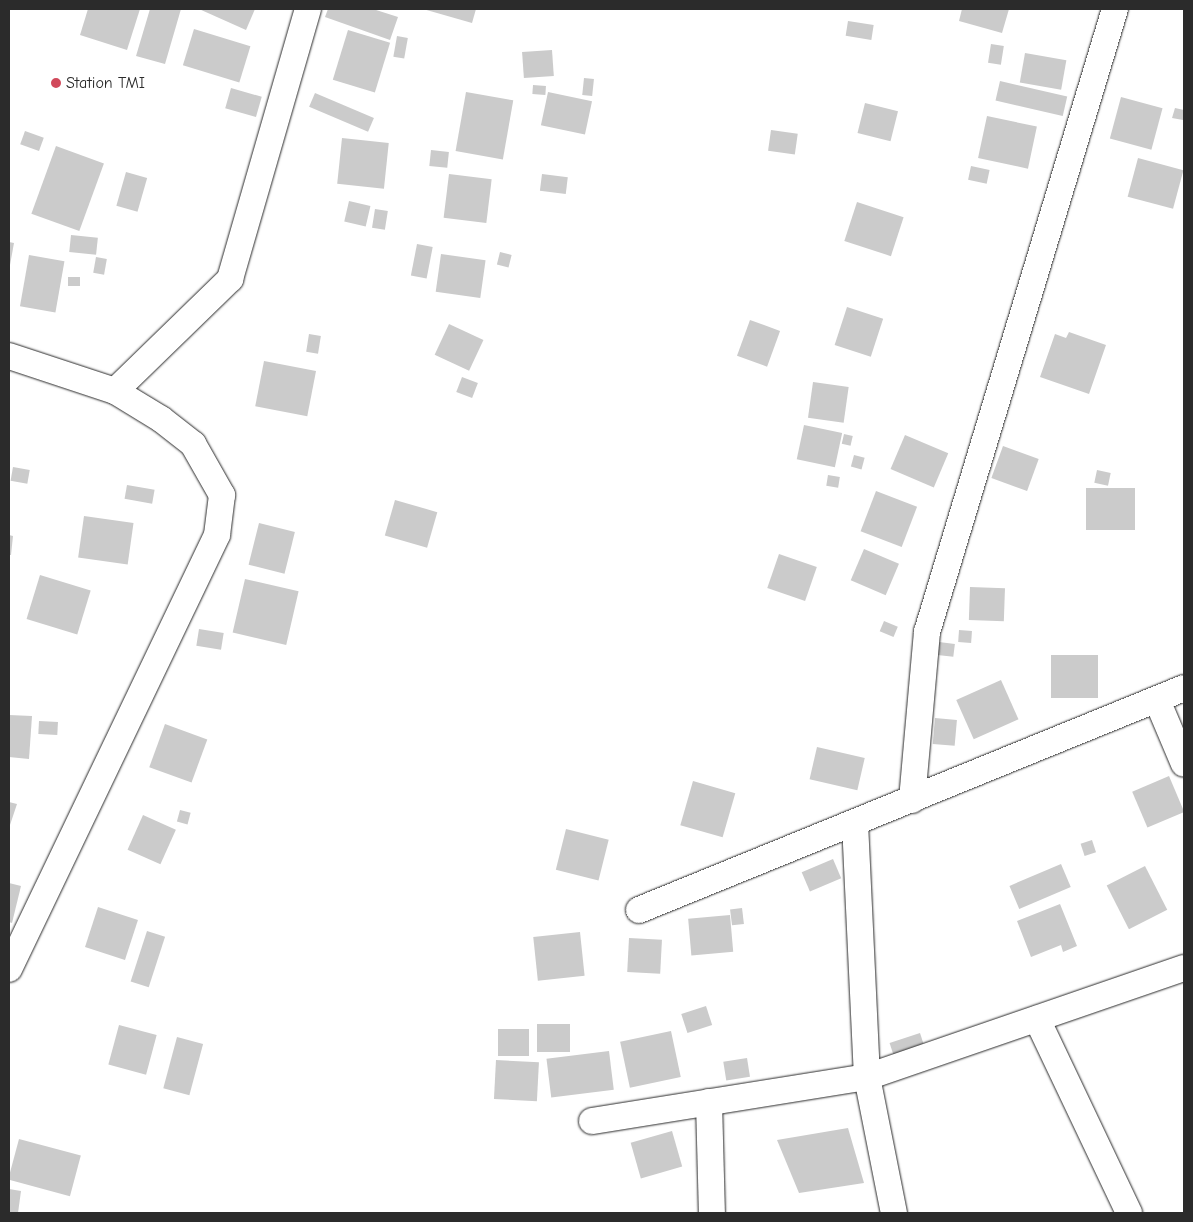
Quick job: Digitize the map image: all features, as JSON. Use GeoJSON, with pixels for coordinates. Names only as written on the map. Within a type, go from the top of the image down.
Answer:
{"type":"FeatureCollection","features":[{"type":"Feature","properties":{"kind":"street"},"geometry":{"type":"LineString","coordinates":[[115,391],[230,279],[308,9]]}},
{"type":"Feature","properties":{"kind":"street"},"geometry":{"type":"LineString","coordinates":[[912,800],[927,632],[1115,9]]}},
{"type":"Feature","properties":{"kind":"street"},"geometry":{"type":"LineString","coordinates":[[9,356],[115,391],[193,444],[222,495],[217,535],[9,969]]}},
{"type":"Feature","properties":{"kind":"street"},"geometry":{"type":"LineString","coordinates":[[639,910],[1184,688]]}},
{"type":"Feature","properties":{"kind":"street"},"geometry":{"type":"LineString","coordinates":[[1157,700],[1184,764]]}},
{"type":"Feature","properties":{"kind":"street"},"geometry":{"type":"LineString","coordinates":[[854,823],[867,1077],[894,1213]]}},
{"type":"Feature","properties":{"kind":"street"},"geometry":{"type":"LineString","coordinates":[[592,1121],[867,1077],[1184,968]]}},
{"type":"Feature","properties":{"kind":"street"},"geometry":{"type":"LineString","coordinates":[[1037,1019],[1129,1213]]}},
{"type":"Feature","properties":{"kind":"street"},"geometry":{"type":"LineString","coordinates":[[709,1102],[712,1213]]}},
{"type":"Feature","properties":{"kind":"building"},"geometry":{"type":"Polygon","coordinates":[[[88,9],[140,9],[127,50],[80,35],[88,9]]]}},
{"type":"Feature","properties":{"kind":"building"},"geometry":{"type":"Polygon","coordinates":[[[150,9],[181,9],[165,64],[136,56],[150,9]]]}},
{"type":"Feature","properties":{"kind":"building"},"geometry":{"type":"Polygon","coordinates":[[[199,9],[255,9],[246,30],[199,9]]]}},
{"type":"Feature","properties":{"kind":"building"},"geometry":{"type":"Polygon","coordinates":[[[328,9],[373,9],[398,17],[390,40],[325,17],[328,9]]]}},
{"type":"Feature","properties":{"kind":"building"},"geometry":{"type":"Polygon","coordinates":[[[423,9],[476,9],[472,23],[423,9]]]}},
{"type":"Feature","properties":{"kind":"building"},"geometry":{"type":"Polygon","coordinates":[[[962,9],[1009,9],[1002,33],[959,21],[962,9]]]}},
{"type":"Feature","properties":{"kind":"building"},"geometry":{"type":"Polygon","coordinates":[[[848,21],[874,25],[871,40],[846,36],[848,21]]]}},
{"type":"Feature","properties":{"kind":"building"},"geometry":{"type":"Polygon","coordinates":[[[194,29],[250,46],[239,83],[183,65],[194,29]]]}},
{"type":"Feature","properties":{"kind":"building"},"geometry":{"type":"Polygon","coordinates":[[[348,30],[390,43],[375,93],[333,80],[348,30]]]}},
{"type":"Feature","properties":{"kind":"building"},"geometry":{"type":"Polygon","coordinates":[[[397,36],[408,38],[404,59],[393,57],[397,36]]]}},
{"type":"Feature","properties":{"kind":"building"},"geometry":{"type":"Polygon","coordinates":[[[991,44],[1004,46],[1001,65],[988,63],[991,44]]]}},
{"type":"Feature","properties":{"kind":"building"},"geometry":{"type":"Polygon","coordinates":[[[552,50],[554,76],[524,78],[522,52],[552,50]]]}},
{"type":"Feature","properties":{"kind":"building"},"geometry":{"type":"Polygon","coordinates":[[[1025,53],[1066,60],[1061,90],[1020,83],[1025,53]]]}},
{"type":"Feature","properties":{"kind":"building"},"geometry":{"type":"Polygon","coordinates":[[[584,78],[594,79],[592,96],[582,95],[584,78]]]}},
{"type":"Feature","properties":{"kind":"building"},"geometry":{"type":"Polygon","coordinates":[[[1000,81],[1067,97],[1063,116],[996,100],[1000,81]]]}},
{"type":"Feature","properties":{"kind":"building"},"geometry":{"type":"Polygon","coordinates":[[[533,85],[546,86],[545,95],[532,94],[533,85]]]}},
{"type":"Feature","properties":{"kind":"building"},"geometry":{"type":"Polygon","coordinates":[[[231,88],[262,97],[256,117],[225,108],[231,88]]]}},
{"type":"Feature","properties":{"kind":"building"},"geometry":{"type":"Polygon","coordinates":[[[466,92],[513,100],[503,159],[456,151],[466,92]]]}},
{"type":"Feature","properties":{"kind":"building"},"geometry":{"type":"Polygon","coordinates":[[[548,92],[592,101],[585,135],[541,125],[548,92]]]}},
{"type":"Feature","properties":{"kind":"building"},"geometry":{"type":"Polygon","coordinates":[[[315,93],[374,118],[368,132],[309,107],[315,93]]]}},
{"type":"Feature","properties":{"kind":"building"},"geometry":{"type":"Polygon","coordinates":[[[1121,97],[1163,108],[1151,150],[1110,139],[1121,97]]]}},
{"type":"Feature","properties":{"kind":"building"},"geometry":{"type":"Polygon","coordinates":[[[865,103],[898,111],[890,141],[858,133],[865,103]]]}},
{"type":"Feature","properties":{"kind":"building"},"geometry":{"type":"Polygon","coordinates":[[[1175,108],[1184,110],[1183,120],[1172,118],[1175,108]]]}},
{"type":"Feature","properties":{"kind":"building"},"geometry":{"type":"Polygon","coordinates":[[[987,116],[1037,127],[1028,169],[978,158],[987,116]]]}},
{"type":"Feature","properties":{"kind":"building"},"geometry":{"type":"Polygon","coordinates":[[[771,130],[798,134],[795,155],[768,151],[771,130]]]}},
{"type":"Feature","properties":{"kind":"building"},"geometry":{"type":"Polygon","coordinates":[[[25,131],[44,138],[39,151],[20,144],[25,131]]]}},
{"type":"Feature","properties":{"kind":"building"},"geometry":{"type":"Polygon","coordinates":[[[342,138],[389,143],[384,189],[337,184],[342,138]]]}},
{"type":"Feature","properties":{"kind":"building"},"geometry":{"type":"Polygon","coordinates":[[[56,146],[104,163],[79,231],[31,214],[56,146]]]}},
{"type":"Feature","properties":{"kind":"building"},"geometry":{"type":"Polygon","coordinates":[[[431,150],[449,152],[447,168],[429,166],[431,150]]]}},
{"type":"Feature","properties":{"kind":"building"},"geometry":{"type":"Polygon","coordinates":[[[1138,158],[1183,170],[1173,209],[1128,197],[1138,158]]]}},
{"type":"Feature","properties":{"kind":"building"},"geometry":{"type":"Polygon","coordinates":[[[971,166],[990,170],[987,184],[968,180],[971,166]]]}},
{"type":"Feature","properties":{"kind":"building"},"geometry":{"type":"Polygon","coordinates":[[[126,172],[147,178],[138,212],[116,206],[126,172]]]}},
{"type":"Feature","properties":{"kind":"building"},"geometry":{"type":"Polygon","coordinates":[[[449,174],[492,179],[486,223],[444,218],[449,174]]]}},
{"type":"Feature","properties":{"kind":"building"},"geometry":{"type":"Polygon","coordinates":[[[542,174],[568,177],[566,194],[540,191],[542,174]]]}},
{"type":"Feature","properties":{"kind":"building"},"geometry":{"type":"Polygon","coordinates":[[[349,201],[370,206],[366,226],[344,221],[349,201]]]}},
{"type":"Feature","properties":{"kind":"building"},"geometry":{"type":"Polygon","coordinates":[[[857,202],[904,217],[891,256],[844,241],[857,202]]]}},
{"type":"Feature","properties":{"kind":"building"},"geometry":{"type":"Polygon","coordinates":[[[375,209],[388,211],[385,230],[372,228],[375,209]]]}},
{"type":"Feature","properties":{"kind":"building"},"geometry":{"type":"Polygon","coordinates":[[[71,235],[98,238],[96,255],[69,252],[71,235]]]}},
{"type":"Feature","properties":{"kind":"building"},"geometry":{"type":"Polygon","coordinates":[[[9,242],[14,243],[10,265],[9,265],[9,242]]]}},
{"type":"Feature","properties":{"kind":"building"},"geometry":{"type":"Polygon","coordinates":[[[417,244],[433,247],[427,278],[411,275],[417,244]]]}},
{"type":"Feature","properties":{"kind":"building"},"geometry":{"type":"Polygon","coordinates":[[[500,252],[512,255],[508,268],[497,265],[500,252]]]}},
{"type":"Feature","properties":{"kind":"building"},"geometry":{"type":"Polygon","coordinates":[[[441,254],[486,260],[480,298],[436,292],[441,254]]]}},
{"type":"Feature","properties":{"kind":"building"},"geometry":{"type":"Polygon","coordinates":[[[29,255],[64,261],[55,312],[20,306],[29,255]]]}},
{"type":"Feature","properties":{"kind":"building"},"geometry":{"type":"Polygon","coordinates":[[[96,257],[107,259],[104,275],[93,273],[96,257]]]}},
{"type":"Feature","properties":{"kind":"building"},"geometry":{"type":"Polygon","coordinates":[[[68,277],[80,277],[80,286],[68,286],[68,277]]]}},
{"type":"Feature","properties":{"kind":"building"},"geometry":{"type":"Polygon","coordinates":[[[847,307],[883,319],[871,357],[835,345],[847,307]]]}},
{"type":"Feature","properties":{"kind":"building"},"geometry":{"type":"Polygon","coordinates":[[[750,320],[780,331],[767,367],[737,356],[750,320]]]}},
{"type":"Feature","properties":{"kind":"building"},"geometry":{"type":"Polygon","coordinates":[[[449,324],[483,340],[469,371],[435,355],[449,324]]]}},
{"type":"Feature","properties":{"kind":"building"},"geometry":{"type":"Polygon","coordinates":[[[1069,332],[1106,345],[1089,394],[1040,377],[1055,334],[1066,338],[1069,332]]]}},
{"type":"Feature","properties":{"kind":"building"},"geometry":{"type":"Polygon","coordinates":[[[309,334],[321,336],[318,354],[306,352],[309,334]]]}},
{"type":"Feature","properties":{"kind":"building"},"geometry":{"type":"Polygon","coordinates":[[[264,361],[316,371],[307,416],[255,406],[264,361]]]}},
{"type":"Feature","properties":{"kind":"building"},"geometry":{"type":"Polygon","coordinates":[[[462,377],[478,383],[472,398],[456,392],[462,377]]]}},
{"type":"Feature","properties":{"kind":"building"},"geometry":{"type":"Polygon","coordinates":[[[813,382],[849,387],[844,423],[808,418],[813,382]]]}},
{"type":"Feature","properties":{"kind":"building"},"geometry":{"type":"Polygon","coordinates":[[[804,425],[842,433],[835,467],[797,459],[804,425]]]}},
{"type":"Feature","properties":{"kind":"building"},"geometry":{"type":"Polygon","coordinates":[[[844,434],[853,436],[851,446],[842,444],[844,434]]]}},
{"type":"Feature","properties":{"kind":"building"},"geometry":{"type":"Polygon","coordinates":[[[905,435],[948,453],[934,487],[891,469],[905,435]]]}},
{"type":"Feature","properties":{"kind":"building"},"geometry":{"type":"Polygon","coordinates":[[[1003,446],[1039,459],[1027,491],[991,478],[1003,446]]]}},
{"type":"Feature","properties":{"kind":"building"},"geometry":{"type":"Polygon","coordinates":[[[854,455],[865,458],[862,469],[851,467],[854,455]]]}},
{"type":"Feature","properties":{"kind":"building"},"geometry":{"type":"Polygon","coordinates":[[[13,467],[30,470],[27,484],[11,481],[13,467]]]}},
{"type":"Feature","properties":{"kind":"building"},"geometry":{"type":"Polygon","coordinates":[[[1097,470],[1111,473],[1108,486],[1094,483],[1097,470]]]}},
{"type":"Feature","properties":{"kind":"building"},"geometry":{"type":"Polygon","coordinates":[[[828,475],[840,477],[838,488],[826,486],[828,475]]]}},
{"type":"Feature","properties":{"kind":"building"},"geometry":{"type":"Polygon","coordinates":[[[127,485],[155,490],[152,504],[125,499],[127,485]]]}},
{"type":"Feature","properties":{"kind":"building"},"geometry":{"type":"Polygon","coordinates":[[[1086,488],[1135,488],[1135,530],[1086,530],[1086,488]]]}},
{"type":"Feature","properties":{"kind":"building"},"geometry":{"type":"Polygon","coordinates":[[[876,491],[917,507],[902,547],[861,531],[876,491]]]}},
{"type":"Feature","properties":{"kind":"building"},"geometry":{"type":"Polygon","coordinates":[[[395,500],[437,512],[427,548],[385,536],[395,500]]]}},
{"type":"Feature","properties":{"kind":"building"},"geometry":{"type":"Polygon","coordinates":[[[84,516],[134,523],[128,565],[78,558],[84,516]]]}},
{"type":"Feature","properties":{"kind":"building"},"geometry":{"type":"Polygon","coordinates":[[[259,523],[295,532],[284,574],[249,565],[259,523]]]}},
{"type":"Feature","properties":{"kind":"building"},"geometry":{"type":"Polygon","coordinates":[[[9,535],[13,536],[11,555],[9,555],[9,535]]]}},
{"type":"Feature","properties":{"kind":"building"},"geometry":{"type":"Polygon","coordinates":[[[864,549],[899,564],[886,595],[851,580],[864,549]]]}},
{"type":"Feature","properties":{"kind":"building"},"geometry":{"type":"Polygon","coordinates":[[[779,554],[817,567],[805,601],[767,588],[779,554]]]}},
{"type":"Feature","properties":{"kind":"building"},"geometry":{"type":"Polygon","coordinates":[[[40,575],[91,590],[77,634],[27,619],[40,575]]]}},
{"type":"Feature","properties":{"kind":"building"},"geometry":{"type":"Polygon","coordinates":[[[245,579],[299,591],[286,645],[233,633],[245,579]]]}},
{"type":"Feature","properties":{"kind":"building"},"geometry":{"type":"Polygon","coordinates":[[[970,587],[1005,588],[1004,621],[969,620],[970,587]]]}},
{"type":"Feature","properties":{"kind":"building"},"geometry":{"type":"Polygon","coordinates":[[[884,621],[898,627],[894,637],[880,631],[884,621]]]}},
{"type":"Feature","properties":{"kind":"building"},"geometry":{"type":"Polygon","coordinates":[[[199,629],[224,633],[221,650],[196,646],[199,629]]]}},
{"type":"Feature","properties":{"kind":"building"},"geometry":{"type":"Polygon","coordinates":[[[959,630],[972,631],[971,643],[958,642],[959,630]]]}},
{"type":"Feature","properties":{"kind":"building"},"geometry":{"type":"Polygon","coordinates":[[[939,642],[955,644],[953,657],[937,655],[939,642]]]}},
{"type":"Feature","properties":{"kind":"building"},"geometry":{"type":"Polygon","coordinates":[[[1051,655],[1098,655],[1098,698],[1051,698],[1051,655]]]}},
{"type":"Feature","properties":{"kind":"building"},"geometry":{"type":"Polygon","coordinates":[[[1001,680],[1018,719],[974,739],[956,700],[1001,680]]]}},
{"type":"Feature","properties":{"kind":"building"},"geometry":{"type":"Polygon","coordinates":[[[9,715],[32,716],[29,759],[9,757],[9,715]]]}},
{"type":"Feature","properties":{"kind":"building"},"geometry":{"type":"Polygon","coordinates":[[[935,718],[957,720],[955,746],[933,744],[935,718]]]}},
{"type":"Feature","properties":{"kind":"building"},"geometry":{"type":"Polygon","coordinates":[[[39,721],[58,722],[57,735],[38,734],[39,721]]]}},
{"type":"Feature","properties":{"kind":"building"},"geometry":{"type":"Polygon","coordinates":[[[165,724],[207,739],[192,783],[149,767],[165,724]]]}},
{"type":"Feature","properties":{"kind":"building"},"geometry":{"type":"Polygon","coordinates":[[[817,747],[865,758],[857,790],[810,779],[817,747]]]}},
{"type":"Feature","properties":{"kind":"building"},"geometry":{"type":"Polygon","coordinates":[[[1169,776],[1184,812],[1147,828],[1132,792],[1169,776]]]}},
{"type":"Feature","properties":{"kind":"building"},"geometry":{"type":"Polygon","coordinates":[[[693,781],[735,793],[723,837],[680,825],[693,781]]]}},
{"type":"Feature","properties":{"kind":"building"},"geometry":{"type":"Polygon","coordinates":[[[9,802],[17,804],[10,825],[9,824],[9,802]]]}},
{"type":"Feature","properties":{"kind":"building"},"geometry":{"type":"Polygon","coordinates":[[[180,810],[191,813],[188,824],[177,822],[180,810]]]}},
{"type":"Feature","properties":{"kind":"building"},"geometry":{"type":"Polygon","coordinates":[[[143,815],[176,830],[160,864],[128,850],[143,815]]]}},
{"type":"Feature","properties":{"kind":"building"},"geometry":{"type":"Polygon","coordinates":[[[566,829],[609,840],[599,880],[556,870],[566,829]]]}},
{"type":"Feature","properties":{"kind":"building"},"geometry":{"type":"Polygon","coordinates":[[[1092,840],[1096,852],[1085,856],[1081,844],[1092,840]]]}},
{"type":"Feature","properties":{"kind":"building"},"geometry":{"type":"Polygon","coordinates":[[[833,859],[841,878],[810,892],[802,872],[833,859]]]}},
{"type":"Feature","properties":{"kind":"building"},"geometry":{"type":"Polygon","coordinates":[[[1061,864],[1071,887],[1019,909],[1009,886],[1061,864]]]}},
{"type":"Feature","properties":{"kind":"building"},"geometry":{"type":"Polygon","coordinates":[[[1145,866],[1167,910],[1129,929],[1107,886],[1145,866]]]}},
{"type":"Feature","properties":{"kind":"building"},"geometry":{"type":"Polygon","coordinates":[[[9,883],[21,886],[12,923],[9,922],[9,883]]]}},
{"type":"Feature","properties":{"kind":"building"},"geometry":{"type":"Polygon","coordinates":[[[1060,904],[1077,946],[1063,952],[1061,945],[1031,957],[1017,921],[1060,904]]]}},
{"type":"Feature","properties":{"kind":"building"},"geometry":{"type":"Polygon","coordinates":[[[98,907],[138,920],[125,960],[85,947],[98,907]]]}},
{"type":"Feature","properties":{"kind":"building"},"geometry":{"type":"Polygon","coordinates":[[[742,908],[744,924],[732,925],[730,909],[742,908]]]}},
{"type":"Feature","properties":{"kind":"building"},"geometry":{"type":"Polygon","coordinates":[[[730,915],[733,952],[691,956],[688,919],[730,915]]]}},
{"type":"Feature","properties":{"kind":"building"},"geometry":{"type":"Polygon","coordinates":[[[147,931],[165,937],[149,987],[131,981],[147,931]]]}},
{"type":"Feature","properties":{"kind":"building"},"geometry":{"type":"Polygon","coordinates":[[[580,932],[585,976],[538,981],[533,937],[580,932]]]}},
{"type":"Feature","properties":{"kind":"building"},"geometry":{"type":"Polygon","coordinates":[[[629,938],[662,940],[660,974],[627,972],[629,938]]]}},
{"type":"Feature","properties":{"kind":"building"},"geometry":{"type":"Polygon","coordinates":[[[706,1006],[712,1025],[687,1033],[681,1014],[706,1006]]]}},
{"type":"Feature","properties":{"kind":"building"},"geometry":{"type":"Polygon","coordinates":[[[537,1024],[570,1024],[570,1052],[537,1052],[537,1024]]]}},
{"type":"Feature","properties":{"kind":"building"},"geometry":{"type":"Polygon","coordinates":[[[119,1025],[157,1035],[146,1075],[108,1065],[119,1025]]]}},
{"type":"Feature","properties":{"kind":"building"},"geometry":{"type":"Polygon","coordinates":[[[498,1029],[529,1029],[529,1056],[498,1056],[498,1029]]]}},
{"type":"Feature","properties":{"kind":"building"},"geometry":{"type":"Polygon","coordinates":[[[671,1031],[681,1077],[630,1088],[620,1042],[671,1031]]]}},
{"type":"Feature","properties":{"kind":"building"},"geometry":{"type":"Polygon","coordinates":[[[920,1033],[925,1048],[895,1058],[890,1043],[920,1033]]]}},
{"type":"Feature","properties":{"kind":"building"},"geometry":{"type":"Polygon","coordinates":[[[177,1037],[203,1044],[189,1095],[163,1088],[177,1037]]]}},
{"type":"Feature","properties":{"kind":"building"},"geometry":{"type":"Polygon","coordinates":[[[609,1051],[614,1090],[551,1097],[546,1059],[609,1051]]]}},
{"type":"Feature","properties":{"kind":"building"},"geometry":{"type":"Polygon","coordinates":[[[747,1058],[750,1077],[726,1081],[723,1062],[747,1058]]]}},
{"type":"Feature","properties":{"kind":"building"},"geometry":{"type":"Polygon","coordinates":[[[496,1060],[539,1062],[537,1101],[494,1099],[496,1060]]]}},
{"type":"Feature","properties":{"kind":"building"},"geometry":{"type":"Polygon","coordinates":[[[848,1128],[864,1183],[799,1193],[777,1140],[848,1128]]]}},
{"type":"Feature","properties":{"kind":"building"},"geometry":{"type":"Polygon","coordinates":[[[672,1131],[682,1167],[641,1178],[631,1143],[672,1131]]]}},
{"type":"Feature","properties":{"kind":"building"},"geometry":{"type":"Polygon","coordinates":[[[19,1139],[81,1156],[70,1196],[9,1180],[19,1139]]]}},
{"type":"Feature","properties":{"kind":"building"},"geometry":{"type":"Polygon","coordinates":[[[9,1189],[21,1191],[18,1213],[9,1213],[9,1189]]]}},
{"type":"Feature","properties":{"kind":"place","name":"Station TMI"},"geometry":{"type":"Point","coordinates":[56,83]}}]}
